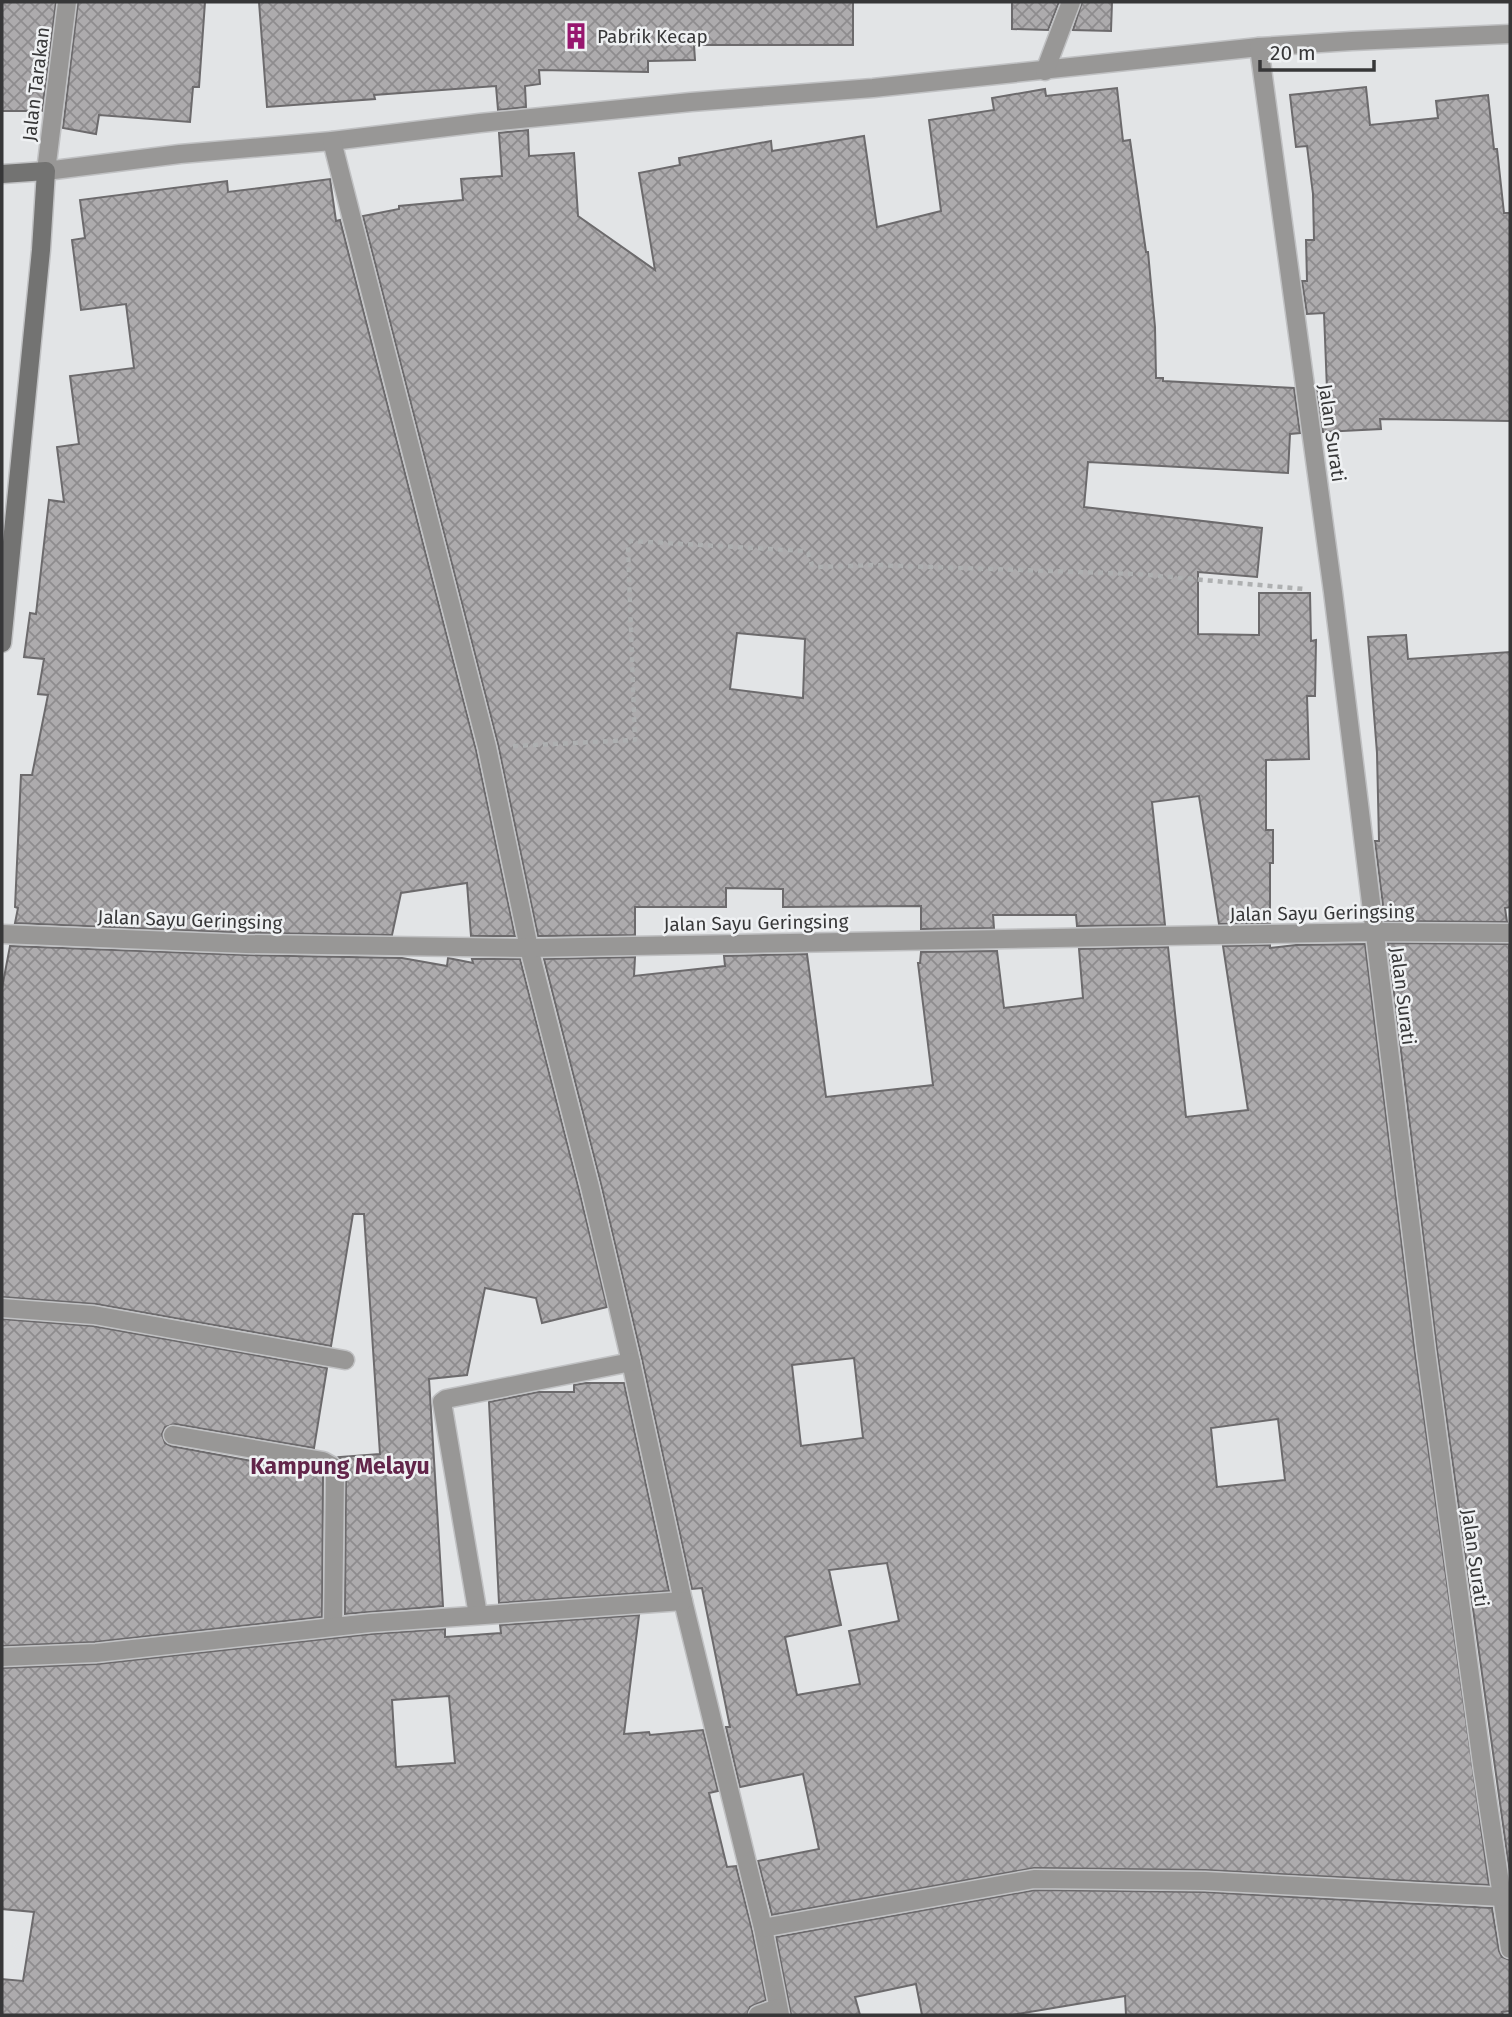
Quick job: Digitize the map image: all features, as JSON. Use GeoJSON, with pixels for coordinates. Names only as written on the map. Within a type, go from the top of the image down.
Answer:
{"type":"FeatureCollection","features":[{"type":"Feature","properties":{"kind":"main road"},"geometry":{"type":"LineString","coordinates":[[2,174],[46,171],[41,250],[2,643]]}},
{"type":"Feature","properties":{"kind":"street","name":"Jalan Tarakan"},"geometry":{"type":"LineString","coordinates":[[46,171],[67,2]]}},
{"type":"Feature","properties":{"kind":"street"},"geometry":{"type":"LineString","coordinates":[[1045,71],[1071,2]]}},
{"type":"Feature","properties":{"kind":"street"},"geometry":{"type":"LineString","coordinates":[[46,171],[180,154],[332,141],[691,102],[1045,71],[1259,47],[1510,34]]}},
{"type":"Feature","properties":{"kind":"street","name":"Jalan Surati"},"geometry":{"type":"LineString","coordinates":[[1259,47],[1333,592],[1426,1351],[1510,1949]]}},
{"type":"Feature","properties":{"kind":"street"},"geometry":{"type":"LineString","coordinates":[[332,141],[487,747],[529,948],[632,1362],[683,1601],[763,1928],[779,2012],[758,2015]]}},
{"type":"Feature","properties":{"kind":"street","name":"Jalan Sayu Geringsing"},"geometry":{"type":"LineString","coordinates":[[2,934],[246,944],[529,948],[1374,932],[1510,933]]}},
{"type":"Feature","properties":{"kind":"street"},"geometry":{"type":"LineString","coordinates":[[2,1308],[94,1315],[345,1360]]}},
{"type":"Feature","properties":{"kind":"street"},"geometry":{"type":"LineString","coordinates":[[478,1615],[443,1402],[446,1399],[632,1362]]}},
{"type":"Feature","properties":{"kind":"street"},"geometry":{"type":"LineString","coordinates":[[173,1434],[323,1461],[332,1465],[335,1475],[333,1626]]}},
{"type":"Feature","properties":{"kind":"street"},"geometry":{"type":"LineString","coordinates":[[2,1657],[108,1652],[333,1626],[683,1601]]}},
{"type":"Feature","properties":{"kind":"street"},"geometry":{"type":"LineString","coordinates":[[763,1928],[1034,1879],[1205,1881],[1503,1897]]}},
{"type":"Feature","properties":{"kind":"path"},"geometry":{"type":"LineString","coordinates":[[487,747],[635,740],[628,549],[628,543],[631,541],[805,551],[812,565],[817,567],[874,565],[1136,574],[1333,592]]}},
{"type":"Feature","properties":{"kind":"building"},"geometry":{"type":"Polygon","coordinates":[[[2,2],[56,2],[42,111],[2,111],[2,2]]]}},
{"type":"Feature","properties":{"kind":"building"},"geometry":{"type":"Polygon","coordinates":[[[78,2],[205,2],[199,87],[193,87],[190,122],[99,115],[96,134],[63,128],[78,2]]]}},
{"type":"Feature","properties":{"kind":"building"},"geometry":{"type":"Polygon","coordinates":[[[259,2],[853,2],[853,45],[694,45],[695,60],[648,61],[648,72],[539,70],[540,84],[525,86],[526,107],[498,110],[496,86],[374,95],[375,99],[267,107],[259,2]]]}},
{"type":"Feature","properties":{"kind":"building"},"geometry":{"type":"Polygon","coordinates":[[[1012,2],[1059,2],[1048,30],[1012,29],[1012,2]]]}},
{"type":"Feature","properties":{"kind":"building"},"geometry":{"type":"Polygon","coordinates":[[[1082,2],[1112,2],[1111,31],[1073,30],[1082,2]]]}},
{"type":"Feature","properties":{"kind":"building"},"geometry":{"type":"Polygon","coordinates":[[[1366,87],[1370,125],[1438,118],[1436,101],[1488,95],[1504,213],[1510,213],[1510,421],[1380,419],[1381,429],[1323,432],[1317,389],[1327,390],[1324,313],[1307,314],[1302,281],[1307,281],[1306,240],[1314,240],[1313,194],[1307,146],[1296,147],[1290,95],[1366,87]]]}},
{"type":"Feature","properties":{"kind":"building"},"geometry":{"type":"Polygon","coordinates":[[[1117,88],[1123,141],[1130,140],[1148,252],[1155,327],[1156,378],[1163,378],[1163,381],[1294,388],[1300,433],[1290,434],[1288,473],[1088,462],[1084,507],[1262,528],[1257,577],[1198,572],[1198,634],[1259,635],[1259,593],[1310,593],[1311,641],[1316,640],[1315,696],[1307,696],[1309,759],[1266,760],[1266,830],[1273,830],[1270,923],[1219,924],[1199,796],[1152,802],[1165,925],[1077,926],[1076,915],[993,915],[994,928],[921,929],[921,906],[783,907],[783,889],[726,888],[726,907],[635,907],[635,935],[538,936],[498,744],[363,216],[399,209],[399,206],[463,200],[461,179],[502,176],[499,133],[528,130],[529,156],[574,153],[578,216],[655,270],[639,173],[680,165],[679,158],[771,141],[772,151],[864,136],[877,227],[941,211],[929,120],[994,110],[992,98],[1045,89],[1046,96],[1117,88]],[[737,633],[730,689],[803,698],[805,639],[737,633]]]}},
{"type":"Feature","properties":{"kind":"building"},"geometry":{"type":"Polygon","coordinates":[[[330,179],[336,221],[340,220],[476,750],[515,936],[471,936],[467,883],[401,893],[392,935],[246,933],[15,923],[18,908],[15,907],[21,775],[32,775],[48,695],[38,694],[44,659],[24,657],[30,613],[36,614],[49,500],[64,502],[57,447],[79,444],[70,376],[134,368],[126,304],[81,310],[72,240],[85,238],[80,200],[227,181],[228,192],[330,179]]]}},
{"type":"Feature","properties":{"kind":"building"},"geometry":{"type":"Polygon","coordinates":[[[1406,635],[1408,659],[1510,652],[1510,907],[1505,908],[1507,922],[1385,921],[1375,841],[1379,841],[1377,753],[1368,637],[1406,635]]]}},
{"type":"Feature","properties":{"kind":"building"},"geometry":{"type":"Polygon","coordinates":[[[1388,943],[1509,944],[1510,1875],[1437,1350],[1388,943]]]}},
{"type":"Feature","properties":{"kind":"building"},"geometry":{"type":"Polygon","coordinates":[[[1365,944],[1415,1353],[1489,1885],[1205,1870],[1034,1868],[772,1915],[758,1861],[819,1849],[803,1774],[740,1787],[726,1727],[730,1727],[702,1588],[692,1589],[601,1184],[544,959],[635,957],[634,976],[725,966],[724,956],[807,954],[826,1097],[933,1085],[918,963],[921,952],[997,951],[1004,1008],[1083,998],[1079,949],[1168,947],[1186,1117],[1248,1110],[1223,946],[1270,945],[1270,948],[1365,944]],[[854,1358],[792,1365],[801,1446],[863,1438],[854,1358]],[[1278,1419],[1211,1428],[1217,1487],[1285,1480],[1278,1419]],[[887,1563],[829,1570],[841,1625],[785,1637],[797,1695],[860,1684],[849,1631],[899,1621],[887,1563]]]}},
{"type":"Feature","properties":{"kind":"building"},"geometry":{"type":"Polygon","coordinates":[[[10,946],[402,958],[447,966],[448,958],[473,963],[472,959],[520,959],[607,1307],[542,1323],[536,1298],[485,1288],[467,1375],[429,1379],[443,1606],[345,1614],[346,1475],[339,1457],[380,1454],[364,1214],[353,1214],[331,1346],[96,1304],[2,1297],[2,988],[10,946]]]}},
{"type":"Feature","properties":{"kind":"building"},"geometry":{"type":"Polygon","coordinates":[[[2,1319],[93,1326],[327,1368],[314,1448],[175,1424],[165,1427],[162,1434],[165,1443],[171,1446],[323,1474],[322,1617],[95,1642],[2,1646],[2,1319]]]}},
{"type":"Feature","properties":{"kind":"building"},"geometry":{"type":"Polygon","coordinates":[[[624,1383],[669,1591],[499,1603],[489,1402],[538,1392],[574,1392],[574,1385],[624,1383]]]}},
{"type":"Feature","properties":{"kind":"building"},"geometry":{"type":"Polygon","coordinates":[[[639,1615],[624,1734],[649,1732],[650,1735],[703,1730],[718,1791],[709,1793],[727,1867],[736,1866],[766,2000],[750,2007],[747,2015],[2,2015],[2,1979],[23,1981],[34,1912],[2,1909],[2,1668],[97,1664],[371,1634],[445,1629],[445,1637],[501,1633],[500,1625],[639,1615]],[[449,1696],[392,1700],[396,1767],[455,1763],[449,1696]]]}},
{"type":"Feature","properties":{"kind":"building"},"geometry":{"type":"Polygon","coordinates":[[[1035,1890],[1205,1892],[1492,1908],[1499,1951],[1502,1957],[1510,1960],[1510,2011],[1502,2012],[1503,2015],[1126,2015],[1125,1996],[1012,2015],[922,2015],[916,1984],[855,1997],[860,2015],[791,2015],[776,1937],[1035,1890]]]}},
{"type":"Feature","properties":{"kind":"place","name":"Pabrik Kecap"},"geometry":{"type":"Point","coordinates":[576,36]}},
{"type":"Feature","properties":{"kind":"district","name":"Kampung Melayu"},"geometry":{"type":"Point","coordinates":[340,1466]}}]}
